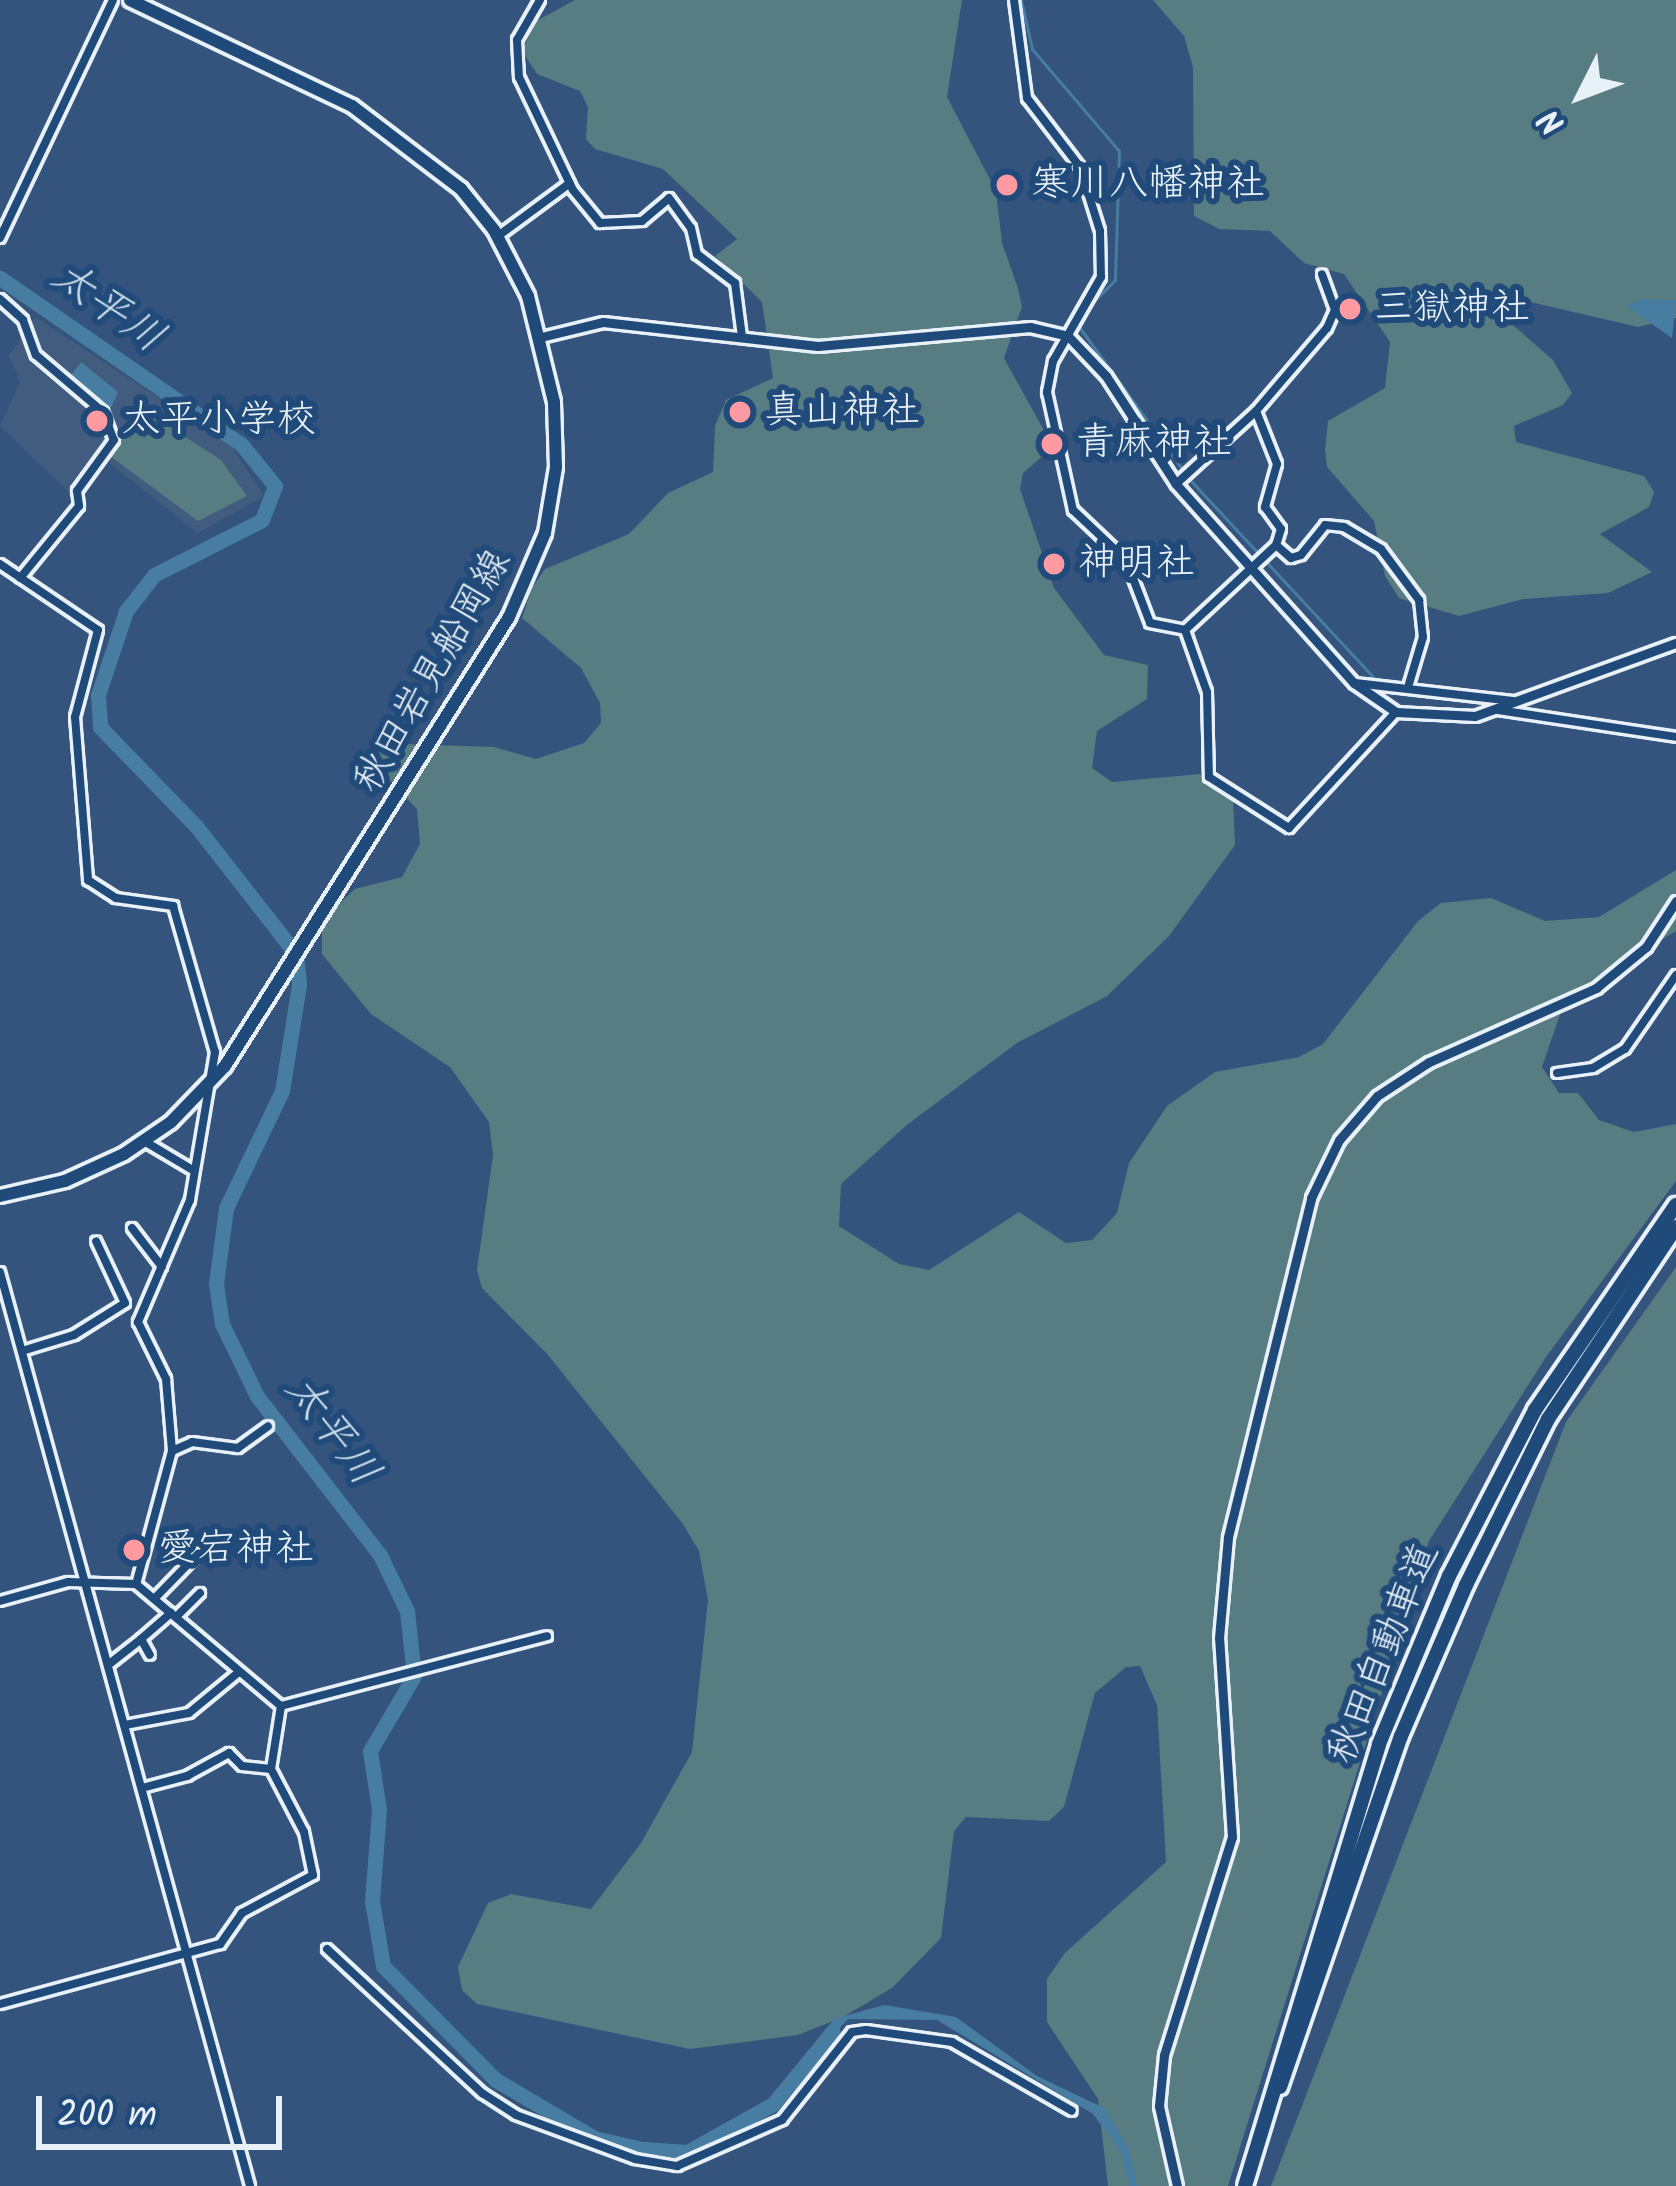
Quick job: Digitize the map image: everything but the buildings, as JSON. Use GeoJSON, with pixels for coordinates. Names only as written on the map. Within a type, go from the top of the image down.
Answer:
{"type":"FeatureCollection","features":[{"type":"Feature","properties":{"kind":"highway","name":"秋田自動車道"},"geometry":{"type":"LineString","coordinates":[[1247,2179],[1372,1766],[1449,1576],[1535,1411],[1676,1205]]}},
{"type":"Feature","properties":{"kind":"highway","name":"秋田自動車道"},"geometry":{"type":"LineString","coordinates":[[1247,2179],[1401,1736],[1466,1585],[1548,1419],[1676,1227]]}},
{"type":"Feature","properties":{"kind":"main road","name":"秋田岩見船岡線"},"geometry":{"type":"LineString","coordinates":[[0,1196],[65,1181],[144,1141],[214,1079],[529,576],[556,467],[541,337],[498,236],[461,189],[400,135],[130,0]]}},
{"type":"Feature","properties":{"kind":"street"},"geometry":{"type":"LineString","coordinates":[[0,238],[113,0]]}},
{"type":"Feature","properties":{"kind":"street"},"geometry":{"type":"LineString","coordinates":[[540,0],[518,40],[519,77],[570,183],[600,223],[643,220],[669,198],[691,228],[697,254],[735,283],[742,337]]}},
{"type":"Feature","properties":{"kind":"street"},"geometry":{"type":"LineString","coordinates":[[1014,0],[1027,98],[1062,137],[1096,205],[1101,277],[1068,336],[1047,392],[1073,510],[1126,560],[1150,623],[1185,630]]}},
{"type":"Feature","properties":{"kind":"street"},"geometry":{"type":"LineString","coordinates":[[498,236],[570,183]]}},
{"type":"Feature","properties":{"kind":"street"},"geometry":{"type":"LineString","coordinates":[[1175,484],[1256,411],[1335,310],[1322,274]]}},
{"type":"Feature","properties":{"kind":"street"},"geometry":{"type":"LineString","coordinates":[[0,299],[23,320],[36,356],[103,412],[114,440],[77,491],[79,506],[19,578]]}},
{"type":"Feature","properties":{"kind":"street"},"geometry":{"type":"LineString","coordinates":[[541,337],[603,322],[852,345],[1030,327],[1068,336],[1106,376],[1175,484],[1354,683],[1396,712],[1459,720],[1498,710],[1676,643]]}},
{"type":"Feature","properties":{"kind":"street"},"geometry":{"type":"LineString","coordinates":[[1185,630],[1276,545],[1281,529],[1265,507],[1277,464],[1256,411]]}},
{"type":"Feature","properties":{"kind":"street"},"geometry":{"type":"LineString","coordinates":[[1276,545],[1291,558],[1301,555],[1325,525],[1381,549],[1419,600],[1423,637],[1408,684]]}},
{"type":"Feature","properties":{"kind":"street"},"geometry":{"type":"LineString","coordinates":[[0,564],[98,630],[75,717],[88,880],[116,898],[173,906],[214,1052],[214,1079],[190,1168],[190,1200],[138,1322]]}},
{"type":"Feature","properties":{"kind":"street"},"geometry":{"type":"LineString","coordinates":[[1185,630],[1208,692],[1209,776],[1289,828],[1396,712]]}},
{"type":"Feature","properties":{"kind":"street"},"geometry":{"type":"LineString","coordinates":[[1354,683],[1408,684],[1516,702]]}},
{"type":"Feature","properties":{"kind":"street"},"geometry":{"type":"LineString","coordinates":[[1498,710],[1676,737]]}},
{"type":"Feature","properties":{"kind":"street"},"geometry":{"type":"LineString","coordinates":[[1177,2186],[1159,2106],[1163,2056],[1232,1837],[1219,1638],[1228,1537],[1311,1198],[1339,1140],[1377,1096],[1429,1062],[1596,988],[1646,947],[1676,901]]}},
{"type":"Feature","properties":{"kind":"street"},"geometry":{"type":"LineString","coordinates":[[1557,1073],[1593,1068],[1625,1049],[1676,975]]}},
{"type":"Feature","properties":{"kind":"street"},"geometry":{"type":"LineString","coordinates":[[144,1141],[190,1168]]}},
{"type":"Feature","properties":{"kind":"street"},"geometry":{"type":"LineString","coordinates":[[132,1228],[162,1267]]}},
{"type":"Feature","properties":{"kind":"street"},"geometry":{"type":"LineString","coordinates":[[96,1241],[166,1379],[172,1451],[136,1584]]}},
{"type":"Feature","properties":{"kind":"street"},"geometry":{"type":"LineString","coordinates":[[0,1272],[250,2186]]}},
{"type":"Feature","properties":{"kind":"street"},"geometry":{"type":"LineString","coordinates":[[22,1351],[74,1335],[125,1304]]}},
{"type":"Feature","properties":{"kind":"street"},"geometry":{"type":"LineString","coordinates":[[172,1451],[197,1442],[238,1448],[268,1426]]}},
{"type":"Feature","properties":{"kind":"street"},"geometry":{"type":"LineString","coordinates":[[155,1598],[198,1554]]}},
{"type":"Feature","properties":{"kind":"street"},"geometry":{"type":"LineString","coordinates":[[0,1601],[84,1581],[136,1584],[281,1706]]}},
{"type":"Feature","properties":{"kind":"street"},"geometry":{"type":"LineString","coordinates":[[108,1665],[200,1593]]}},
{"type":"Feature","properties":{"kind":"street"},"geometry":{"type":"LineString","coordinates":[[281,1706],[547,1636]]}},
{"type":"Feature","properties":{"kind":"street"},"geometry":{"type":"LineString","coordinates":[[140,1639],[150,1655]]}},
{"type":"Feature","properties":{"kind":"street"},"geometry":{"type":"LineString","coordinates":[[125,1725],[188,1713],[238,1672]]}},
{"type":"Feature","properties":{"kind":"street"},"geometry":{"type":"LineString","coordinates":[[0,2004],[220,1944],[242,1913],[313,1875],[304,1832],[271,1768],[281,1706]]}},
{"type":"Feature","properties":{"kind":"street"},"geometry":{"type":"LineString","coordinates":[[142,1788],[187,1776],[229,1753],[242,1766],[271,1768]]}},
{"type":"Feature","properties":{"kind":"street"},"geometry":{"type":"LineString","coordinates":[[327,1948],[482,2093],[516,2115],[635,2158],[677,2166],[763,2130],[813,2090],[852,2032],[866,2030],[952,2042],[1072,2111]]}},
{"type":"Feature","properties":{"kind":"shaded area"},"geometry":{"type":"Polygon","coordinates":[[[1642,299],[1676,300],[1672,338],[1626,306],[1642,299]]]}},
{"type":"Feature","properties":{"kind":"shaded area","name":"太平小学校"},"geometry":{"type":"Polygon","coordinates":[[[35,317],[231,445],[264,496],[198,533],[102,457],[73,496],[0,426],[20,382],[9,356],[35,317]]]}},
{"type":"Feature","properties":{"kind":"shaded area"},"geometry":{"type":"Polygon","coordinates":[[[81,362],[118,392],[110,410],[69,378],[81,362]]]}},
{"type":"Feature","properties":{"kind":"shaded area"},"geometry":{"type":"Polygon","coordinates":[[[884,2005],[956,2017],[1037,2076],[1104,2108],[1128,2147],[1137,2186],[1130,2186],[1120,2150],[1093,2114],[937,2020],[848,2019],[809,2061],[833,2019],[884,2005]]]}},
{"type":"Feature","properties":{"kind":"green space"},"geometry":{"type":"Polygon","coordinates":[[[575,0],[962,0],[947,97],[996,191],[1002,243],[1018,288],[1022,307],[1004,358],[1053,447],[1023,473],[1020,489],[1054,588],[1104,655],[1148,665],[1147,699],[1097,731],[1092,768],[1112,782],[1200,774],[1233,800],[1235,845],[1169,936],[1107,996],[1017,1043],[908,1124],[841,1184],[839,1226],[899,1264],[929,1270],[1019,1212],[1066,1243],[1092,1240],[1117,1213],[1129,1163],[1167,1106],[1215,1072],[1299,1057],[1323,1044],[1418,921],[1441,903],[1491,898],[1545,921],[1599,917],[1676,870],[1676,931],[1566,997],[1542,1067],[1559,1093],[1578,1093],[1599,1120],[1634,1132],[1676,1124],[1676,1181],[1546,1357],[1429,1541],[1228,2186],[1108,2186],[1098,2099],[1047,2022],[1047,1979],[1065,1953],[1166,1862],[1157,1705],[1140,1666],[1126,1667],[1095,1693],[1064,1807],[1049,1821],[966,1817],[954,1831],[941,1938],[892,1988],[843,2017],[798,2035],[690,2049],[477,2004],[462,1990],[458,1967],[488,1903],[511,1894],[591,1909],[641,1843],[692,1752],[708,1600],[699,1551],[683,1524],[548,1355],[482,1288],[477,1270],[493,1155],[489,1122],[450,1067],[371,1014],[322,954],[322,929],[339,904],[355,889],[402,877],[420,844],[417,809],[373,763],[373,743],[494,747],[536,759],[584,743],[601,723],[600,703],[581,668],[522,618],[532,588],[545,569],[629,534],[668,493],[713,472],[715,426],[726,400],[773,378],[762,302],[715,256],[737,239],[663,169],[595,149],[586,139],[588,107],[580,91],[537,74],[522,51],[536,21],[575,0]]]}},
{"type":"Feature","properties":{"kind":"green space"},"geometry":{"type":"Polygon","coordinates":[[[1153,0],[1676,0],[1676,318],[1638,327],[1518,299],[1497,311],[1553,360],[1572,393],[1563,405],[1514,426],[1516,442],[1644,476],[1654,492],[1649,507],[1600,534],[1652,572],[1608,593],[1523,599],[1459,616],[1399,598],[1385,576],[1374,521],[1327,467],[1325,450],[1328,421],[1385,388],[1390,342],[1344,274],[1304,263],[1270,231],[1219,229],[1194,216],[1193,67],[1184,36],[1153,0]]]}},
{"type":"Feature","properties":{"kind":"green space"},"geometry":{"type":"Polygon","coordinates":[[[145,411],[221,460],[247,496],[198,521],[110,456],[116,432],[145,411]]]}},
{"type":"Feature","properties":{"kind":"green space"},"geometry":{"type":"Polygon","coordinates":[[[1676,1267],[1676,2186],[1271,2186],[1566,1422],[1676,1267]]]}},
{"type":"Feature","properties":{"kind":"waterway"},"geometry":{"type":"LineString","coordinates":[[1021,0],[1032,49],[1119,151],[1115,280],[1085,310]]}},
{"type":"Feature","properties":{"kind":"waterway","name":"太平川"},"geometry":{"type":"LineString","coordinates":[[0,278],[242,445],[275,486],[262,520],[154,575],[126,611],[98,695],[100,727],[196,826],[296,954],[299,985],[282,1091],[226,1208],[216,1284],[222,1324],[257,1396],[380,1555],[407,1611],[414,1676],[370,1751],[379,1810],[372,1901],[383,1966],[496,2080],[594,2138],[643,2149],[687,2152],[773,2104],[833,2031]]}},
{"type":"Feature","properties":{"kind":"waterway"},"geometry":{"type":"LineString","coordinates":[[1077,324],[1192,482],[1377,681]]}},
{"type":"Feature","properties":{"kind":"waterway"},"geometry":{"type":"LineString","coordinates":[[1383,688],[1491,705]]}},
{"type":"Feature","properties":{"kind":"waterway"},"geometry":{"type":"LineString","coordinates":[[1512,708],[1676,730]]}},
{"type":"Feature","properties":{"kind":"place","name":"寒川八幡神社"},"geometry":{"type":"Point","coordinates":[1007,185]}},
{"type":"Feature","properties":{"kind":"place","name":"三獄神社"},"geometry":{"type":"Point","coordinates":[1350,309]}},
{"type":"Feature","properties":{"kind":"place","name":"真山神社"},"geometry":{"type":"Point","coordinates":[740,412]}},
{"type":"Feature","properties":{"kind":"place","name":"太平小学校"},"geometry":{"type":"Point","coordinates":[97,421]}},
{"type":"Feature","properties":{"kind":"place","name":"青麻神社"},"geometry":{"type":"Point","coordinates":[1052,444]}},
{"type":"Feature","properties":{"kind":"place","name":"神明社"},"geometry":{"type":"Point","coordinates":[1054,564]}},
{"type":"Feature","properties":{"kind":"place","name":"愛宕神社"},"geometry":{"type":"Point","coordinates":[134,1550]}}]}
